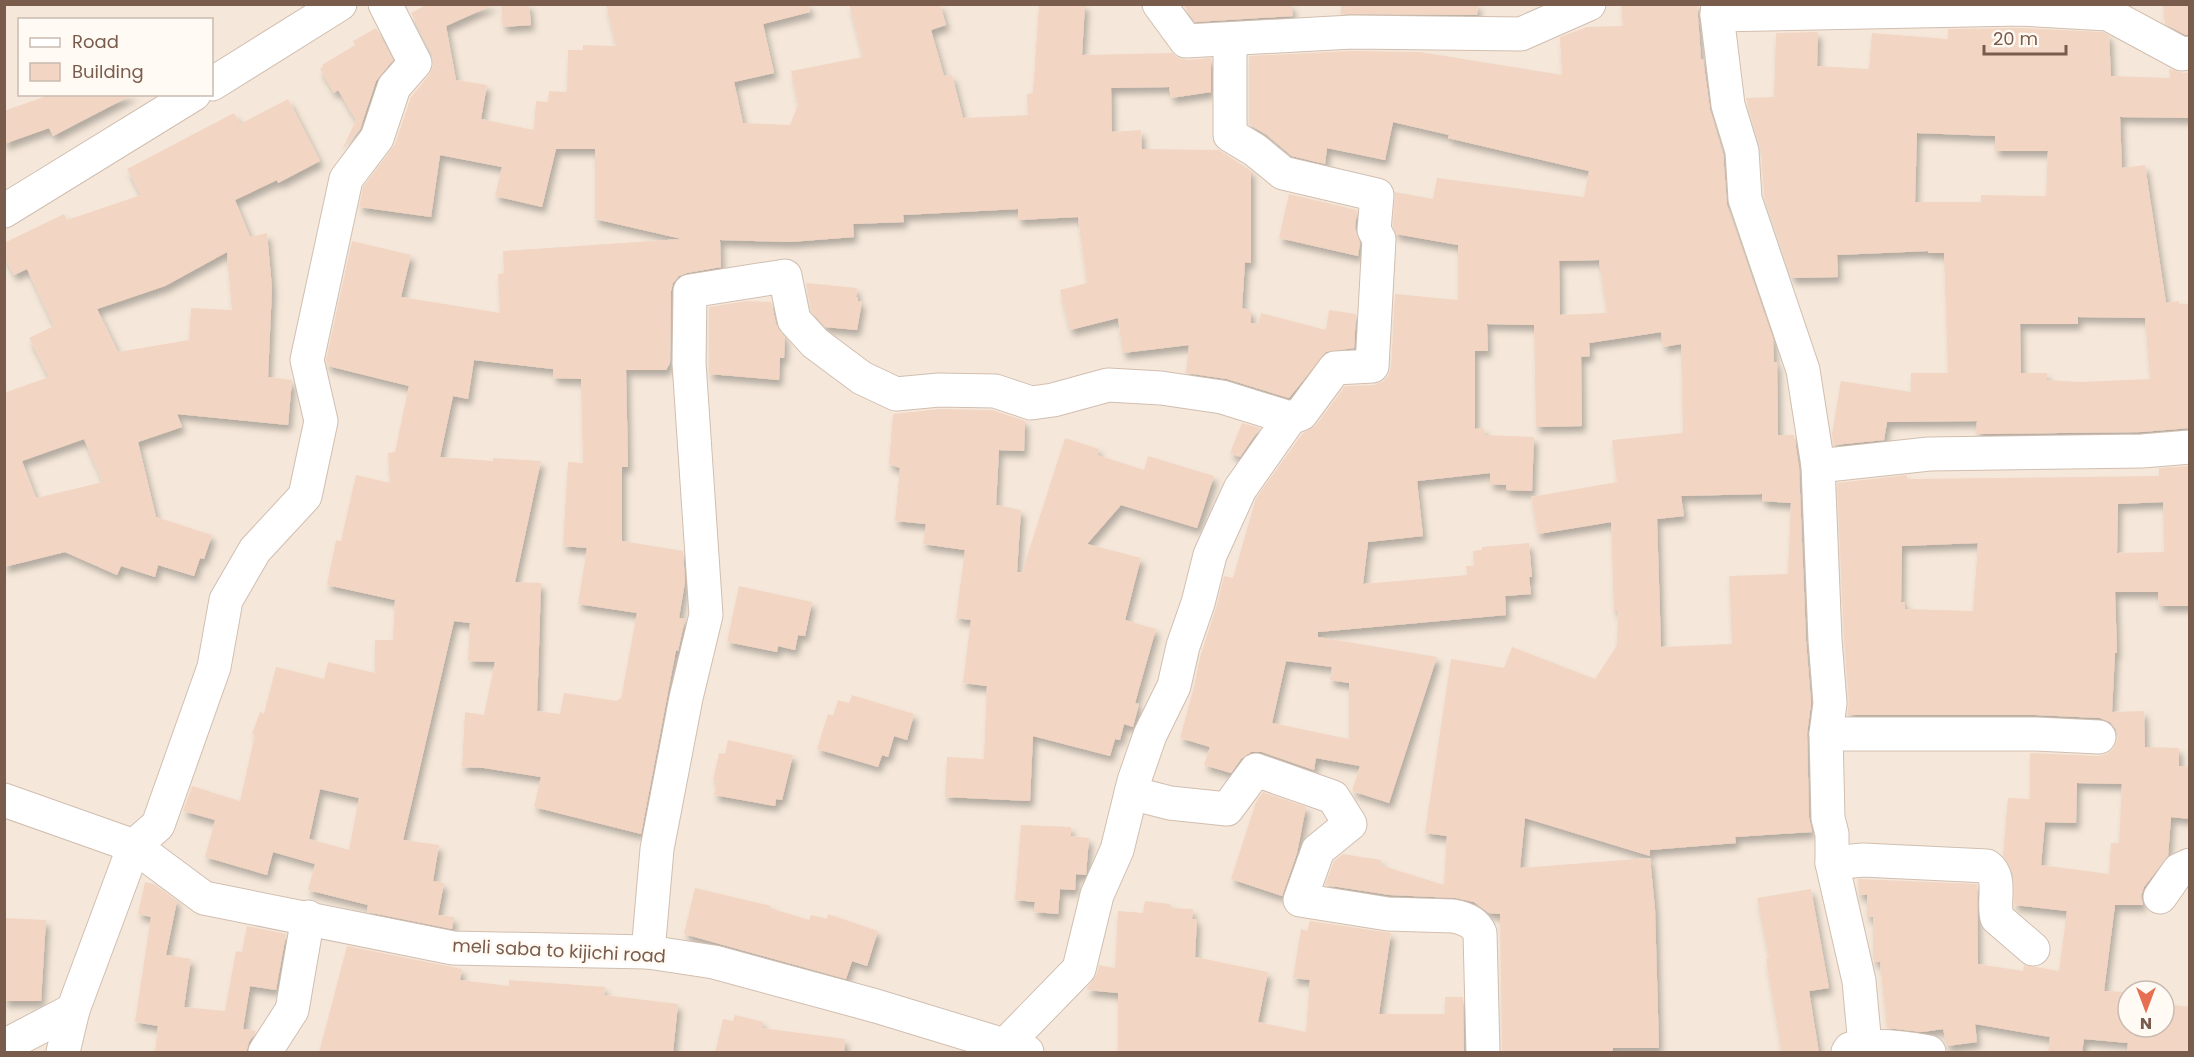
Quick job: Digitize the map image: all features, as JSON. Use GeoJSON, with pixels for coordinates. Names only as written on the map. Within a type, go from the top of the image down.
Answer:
{"type":"FeatureCollection","features":[{"type":"Feature","properties":{"kind":"street"},"geometry":{"type":"LineString","coordinates":[[213,83],[340,4]]}},
{"type":"Feature","properties":{"kind":"street"},"geometry":{"type":"LineString","coordinates":[[63,1053],[73,1010],[134,846],[158,825],[214,667],[226,600],[255,550],[305,496],[321,421],[307,360],[346,179],[377,138],[394,87],[415,63],[385,4]]}},
{"type":"Feature","properties":{"kind":"street"},"geometry":{"type":"LineString","coordinates":[[1159,4],[1186,41],[1352,32],[1521,34],[1589,4]]}},
{"type":"Feature","properties":{"kind":"street"},"geometry":{"type":"LineString","coordinates":[[1918,1051],[1857,1049],[1859,981],[1832,863],[1832,834],[1828,818],[1826,734],[1830,703],[1825,640],[1818,466],[1803,370],[1745,199],[1742,151],[1728,105],[1718,10],[2020,9],[2108,14],[2182,54],[2190,53]]}},
{"type":"Feature","properties":{"kind":"street"},"geometry":{"type":"LineString","coordinates":[[1017,1048],[1079,969],[1097,895],[1117,850],[1131,793],[1150,735],[1174,686],[1183,646],[1198,603],[1210,555],[1240,489],[1290,418],[1301,414],[1335,368],[1372,366],[1379,239],[1374,230],[1377,195],[1283,173],[1255,150],[1230,135],[1230,39]]}},
{"type":"Feature","properties":{"kind":"street"},"geometry":{"type":"LineString","coordinates":[[4,211],[191,96]]}},
{"type":"Feature","properties":{"kind":"street"},"geometry":{"type":"LineString","coordinates":[[648,952],[657,849],[686,698],[706,615],[689,363],[690,291],[785,276],[794,320],[815,343],[862,378],[896,394],[939,390],[995,391],[1031,403],[1053,400],[1108,385],[1161,388],[1222,397],[1290,418]]}},
{"type":"Feature","properties":{"kind":"street"},"geometry":{"type":"LineString","coordinates":[[1818,466],[1929,454],[2142,451],[2190,447]]}},
{"type":"Feature","properties":{"kind":"street"},"geometry":{"type":"LineString","coordinates":[[1826,734],[2036,734],[2099,737]]}},
{"type":"Feature","properties":{"kind":"street"},"geometry":{"type":"LineString","coordinates":[[1131,793],[1170,803],[1227,810],[1256,770],[1334,797],[1350,825],[1318,850],[1300,900],[1389,914],[1453,916],[1477,925],[1480,933],[1483,1053]]}},
{"type":"Feature","properties":{"kind":"street","name":"meli saba to kijichi road"},"geometry":{"type":"LineString","coordinates":[[4,800],[134,846],[204,898],[308,917],[453,948],[648,952],[714,962],[876,1006],[1017,1048]]}},
{"type":"Feature","properties":{"kind":"street"},"geometry":{"type":"LineString","coordinates":[[1832,863],[1863,860],[1987,866],[1995,877],[1997,918],[2033,949]]}},
{"type":"Feature","properties":{"kind":"street"},"geometry":{"type":"LineString","coordinates":[[2160,897],[2179,870],[2190,865]]}},
{"type":"Feature","properties":{"kind":"street"},"geometry":{"type":"LineString","coordinates":[[265,1053],[292,1010],[308,917]]}},
{"type":"Feature","properties":{"kind":"street"},"geometry":{"type":"LineString","coordinates":[[4,1046],[73,1010]]}},
{"type":"Feature","properties":{"kind":"shaded area"},"geometry":{"type":"Polygon","coordinates":[[[5,5],[2189,5],[2189,1052],[5,1052],[5,5]]]}},
{"type":"Feature","properties":{"kind":"building"},"geometry":{"type":"Polygon","coordinates":[[[428,4],[495,4],[446,26],[456,80],[487,85],[481,119],[534,130],[536,101],[548,102],[549,91],[567,92],[568,50],[583,50],[583,45],[616,46],[606,4],[809,4],[810,12],[763,24],[774,73],[734,82],[743,123],[790,125],[798,105],[791,71],[863,57],[849,4],[940,4],[946,25],[931,30],[944,76],[952,75],[963,118],[1028,115],[1027,94],[1033,93],[1039,4],[1085,4],[1082,55],[1172,53],[1186,60],[1211,58],[1211,92],[1171,98],[1169,87],[1111,88],[1112,132],[1141,130],[1142,149],[1219,150],[1251,171],[1251,263],[1245,262],[1242,308],[1251,311],[1251,323],[1258,324],[1261,313],[1326,330],[1329,310],[1356,314],[1354,348],[1326,352],[1289,398],[1227,379],[1186,373],[1189,345],[1123,353],[1118,318],[1070,330],[1060,290],[1087,283],[1078,217],[1018,220],[1018,209],[903,215],[904,222],[853,224],[854,237],[790,242],[720,240],[721,267],[687,273],[679,276],[673,283],[670,363],[666,370],[626,370],[628,467],[622,467],[622,541],[683,551],[685,582],[679,618],[685,619],[678,651],[676,650],[641,834],[534,807],[541,777],[462,767],[465,712],[484,715],[495,662],[468,661],[470,623],[454,621],[403,840],[439,845],[433,881],[444,883],[438,915],[454,917],[452,929],[367,912],[368,905],[308,890],[315,864],[273,852],[267,875],[205,857],[215,820],[183,811],[192,786],[240,801],[255,735],[252,734],[260,712],[264,714],[276,667],[324,679],[328,662],[375,673],[375,640],[393,640],[395,600],[327,585],[336,540],[341,541],[356,475],[390,483],[388,453],[395,452],[409,386],[328,366],[326,360],[352,241],[411,255],[401,297],[500,313],[498,274],[504,273],[503,251],[682,239],[595,219],[595,149],[556,149],[542,207],[495,196],[502,167],[440,155],[431,217],[359,207],[363,187],[395,144],[411,97],[429,75],[433,66],[432,54],[411,13],[428,4]],[[474,360],[468,399],[453,396],[440,457],[493,461],[493,458],[541,461],[515,582],[541,583],[537,711],[560,714],[564,693],[617,701],[621,699],[637,613],[578,604],[587,548],[563,546],[568,462],[583,463],[581,379],[553,378],[553,369],[474,360]],[[320,789],[309,839],[349,850],[359,798],[320,789]]]}},
{"type":"Feature","properties":{"kind":"building"},"geometry":{"type":"Polygon","coordinates":[[[501,4],[529,4],[531,25],[503,27],[501,4]]]}},
{"type":"Feature","properties":{"kind":"building"},"geometry":{"type":"Polygon","coordinates":[[[1183,4],[1291,4],[1293,16],[1195,22],[1183,4]]]}},
{"type":"Feature","properties":{"kind":"building"},"geometry":{"type":"Polygon","coordinates":[[[1341,4],[1478,4],[1477,15],[1341,14],[1341,4]]]}},
{"type":"Feature","properties":{"kind":"building"},"geometry":{"type":"Polygon","coordinates":[[[1621,4],[1697,4],[1701,59],[1703,59],[1710,110],[1723,154],[1727,205],[1773,339],[1774,362],[1777,362],[1778,435],[1794,435],[1799,468],[1806,641],[1811,703],[1807,734],[1809,818],[1812,832],[1735,837],[1736,843],[1650,850],[1650,856],[1525,818],[1520,868],[1650,858],[1655,909],[1659,1048],[1613,1048],[1612,1053],[1502,1053],[1500,914],[1489,913],[1474,902],[1456,898],[1390,895],[1325,885],[1334,861],[1343,854],[1381,860],[1380,865],[1444,885],[1447,836],[1425,833],[1451,659],[1504,668],[1512,647],[1595,679],[1617,645],[1618,611],[1614,611],[1611,522],[1538,534],[1531,497],[1617,482],[1612,440],[1683,433],[1681,344],[1663,347],[1661,332],[1589,343],[1590,356],[1581,357],[1582,426],[1536,427],[1534,325],[1487,324],[1488,351],[1475,351],[1475,429],[1484,428],[1485,435],[1534,437],[1532,491],[1506,490],[1506,485],[1490,484],[1490,473],[1417,481],[1423,536],[1368,542],[1363,584],[1467,575],[1466,566],[1474,566],[1473,551],[1482,550],[1482,547],[1529,543],[1531,594],[1505,596],[1506,615],[1318,632],[1318,637],[1437,657],[1389,803],[1352,791],[1360,766],[1316,758],[1314,770],[1262,752],[1251,752],[1241,759],[1231,773],[1204,765],[1210,747],[1180,738],[1200,657],[1224,576],[1233,578],[1256,498],[1302,434],[1316,425],[1345,386],[1374,385],[1382,382],[1388,376],[1391,367],[1395,294],[1458,300],[1458,245],[1396,234],[1393,226],[1395,192],[1433,199],[1437,178],[1584,197],[1589,171],[1448,138],[1449,135],[1393,122],[1385,160],[1327,148],[1325,164],[1292,156],[1267,135],[1249,124],[1249,56],[1352,51],[1420,52],[1562,75],[1560,37],[1587,27],[1623,26],[1621,4]],[[1599,260],[1559,261],[1560,315],[1607,313],[1599,260]],[[1762,494],[1681,496],[1684,516],[1657,519],[1661,647],[1732,644],[1729,576],[1788,574],[1791,503],[1762,501],[1762,494]],[[1286,661],[1272,723],[1349,739],[1349,683],[1330,680],[1332,667],[1286,661]]]}},
{"type":"Feature","properties":{"kind":"building"},"geometry":{"type":"Polygon","coordinates":[[[2163,4],[2190,4],[2190,35],[2165,24],[2163,4]]]}},
{"type":"Feature","properties":{"kind":"building"},"geometry":{"type":"Polygon","coordinates":[[[376,28],[393,60],[376,81],[360,129],[342,150],[356,120],[338,90],[334,93],[320,69],[322,65],[355,45],[353,41],[376,28]]]}},
{"type":"Feature","properties":{"kind":"building"},"geometry":{"type":"Polygon","coordinates":[[[2020,28],[2103,32],[2109,36],[2111,76],[2170,78],[2169,69],[2184,73],[2190,72],[2190,118],[2120,117],[2122,168],[2145,165],[2166,303],[2179,301],[2179,304],[2190,304],[2190,428],[2141,432],[1976,434],[1977,421],[1887,422],[1884,440],[1834,445],[1832,435],[1841,381],[1911,392],[1911,373],[1948,373],[1944,253],[1928,253],[1928,251],[1837,255],[1838,277],[1792,278],[1764,195],[1761,150],[1746,98],[1774,97],[1776,33],[1818,32],[1817,66],[1869,69],[1872,33],[1948,39],[1948,29],[2020,28]],[[1917,133],[1915,202],[1981,202],[1981,195],[2046,196],[2048,151],[1995,151],[1995,136],[1917,133]],[[2078,317],[2078,324],[2020,324],[2021,373],[2047,373],[2047,380],[2080,382],[2150,379],[2145,318],[2078,317]]]}},
{"type":"Feature","properties":{"kind":"building"},"geometry":{"type":"Polygon","coordinates":[[[46,96],[130,96],[53,136],[49,128],[4,144],[4,111],[46,96]]]}},
{"type":"Feature","properties":{"kind":"building"},"geometry":{"type":"Polygon","coordinates":[[[288,99],[320,161],[278,183],[277,180],[235,200],[250,237],[267,233],[272,288],[268,377],[292,380],[288,425],[177,414],[182,427],[138,442],[156,517],[212,535],[204,559],[200,558],[194,576],[158,565],[155,577],[121,566],[117,575],[65,552],[4,567],[4,393],[49,377],[29,338],[54,326],[27,269],[14,275],[4,256],[4,243],[64,214],[67,220],[141,195],[127,169],[234,113],[240,124],[288,99]],[[227,252],[165,286],[97,309],[118,352],[189,340],[191,308],[232,310],[227,252]],[[84,439],[22,461],[36,498],[103,482],[84,439]]]}},
{"type":"Feature","properties":{"kind":"building"},"geometry":{"type":"Polygon","coordinates":[[[1289,194],[1357,210],[1355,228],[1360,243],[1358,256],[1279,238],[1289,194]]]}},
{"type":"Feature","properties":{"kind":"building"},"geometry":{"type":"Polygon","coordinates":[[[806,283],[857,288],[856,297],[862,302],[857,330],[825,327],[811,311],[806,283]]]}},
{"type":"Feature","properties":{"kind":"building"},"geometry":{"type":"Polygon","coordinates":[[[747,301],[771,302],[776,324],[785,338],[784,358],[780,358],[779,380],[709,374],[709,307],[747,301]]]}},
{"type":"Feature","properties":{"kind":"building"},"geometry":{"type":"Polygon","coordinates":[[[940,409],[992,410],[1025,421],[1024,451],[999,450],[996,505],[1021,510],[1017,572],[1022,572],[1065,438],[1099,449],[1097,455],[1144,470],[1148,456],[1214,476],[1197,528],[1121,505],[1087,544],[1141,558],[1125,620],[1156,629],[1135,703],[1139,704],[1133,727],[1124,724],[1120,740],[1115,739],[1110,756],[1033,736],[1030,801],[945,797],[947,757],[984,759],[987,686],[963,683],[971,620],[956,618],[965,550],[923,544],[926,524],[895,521],[900,468],[889,464],[893,414],[940,409]]]}},
{"type":"Feature","properties":{"kind":"building"},"geometry":{"type":"Polygon","coordinates":[[[1242,423],[1260,428],[1240,457],[1230,453],[1242,423]]]}},
{"type":"Feature","properties":{"kind":"building"},"geometry":{"type":"Polygon","coordinates":[[[2190,466],[2190,606],[2159,606],[2158,592],[2115,592],[2117,653],[2115,653],[2112,712],[2144,711],[2145,747],[2179,748],[2179,766],[2190,767],[2190,819],[2171,817],[2168,856],[2144,887],[2141,896],[2143,905],[2115,905],[2104,991],[2116,992],[2116,1039],[2176,1039],[2176,1005],[2190,1007],[2190,1053],[2127,1053],[2128,1043],[2084,1039],[2082,1053],[2048,1053],[2050,1037],[1975,1024],[1977,1042],[1947,1046],[1943,1029],[1922,1032],[1887,1028],[1880,962],[1874,962],[1873,957],[1873,917],[1867,917],[1867,895],[1859,895],[1858,879],[1977,884],[1978,964],[2023,971],[2024,965],[2059,971],[2067,911],[2014,905],[2013,873],[2003,856],[2008,798],[2030,799],[2030,753],[2099,756],[2107,754],[2114,748],[2118,737],[2116,729],[2110,722],[2100,718],[2036,715],[1847,715],[1849,702],[1837,483],[1907,475],[1907,479],[2159,476],[2159,468],[2190,466]],[[2163,502],[2118,504],[2117,553],[2164,552],[2163,502]],[[1978,543],[1902,546],[1901,602],[1905,602],[1905,609],[1973,611],[1978,543]],[[2077,783],[2076,823],[2045,822],[2041,865],[2109,874],[2111,843],[2119,843],[2122,784],[2077,783]]]}},
{"type":"Feature","properties":{"kind":"building"},"geometry":{"type":"Polygon","coordinates":[[[739,586],[812,602],[805,636],[798,635],[795,650],[778,646],[777,652],[727,642],[739,586]]]}},
{"type":"Feature","properties":{"kind":"building"},"geometry":{"type":"Polygon","coordinates":[[[852,695],[914,714],[907,740],[894,736],[888,757],[882,755],[878,767],[817,749],[828,714],[833,716],[838,700],[849,703],[852,695]]]}},
{"type":"Feature","properties":{"kind":"building"},"geometry":{"type":"Polygon","coordinates":[[[728,740],[793,755],[782,800],[776,799],[775,806],[714,795],[717,780],[713,780],[719,753],[725,754],[728,740]]]}},
{"type":"Feature","properties":{"kind":"building"},"geometry":{"type":"Polygon","coordinates":[[[1263,792],[1306,807],[1297,853],[1282,896],[1231,879],[1256,802],[1263,792]]]}},
{"type":"Feature","properties":{"kind":"building"},"geometry":{"type":"Polygon","coordinates":[[[1021,825],[1071,827],[1071,836],[1089,838],[1086,875],[1076,874],[1075,890],[1060,889],[1058,914],[1034,912],[1035,902],[1015,900],[1021,825]]]}},
{"type":"Feature","properties":{"kind":"building"},"geometry":{"type":"Polygon","coordinates":[[[145,882],[154,884],[177,901],[166,955],[191,959],[184,1007],[225,1011],[236,951],[242,952],[247,926],[286,934],[276,990],[250,986],[243,1029],[256,1031],[249,1042],[246,1053],[155,1053],[158,1026],[135,1022],[151,917],[138,914],[145,882]]]}},
{"type":"Feature","properties":{"kind":"building"},"geometry":{"type":"Polygon","coordinates":[[[695,888],[771,906],[770,908],[809,920],[811,915],[827,919],[828,914],[878,931],[867,966],[852,961],[846,979],[684,934],[695,888]]]}},
{"type":"Feature","properties":{"kind":"building"},"geometry":{"type":"Polygon","coordinates":[[[1811,889],[1829,988],[1809,991],[1819,1053],[1782,1053],[1766,959],[1769,958],[1757,898],[1811,889]]]}},
{"type":"Feature","properties":{"kind":"building"},"geometry":{"type":"Polygon","coordinates":[[[1145,901],[1170,904],[1170,908],[1193,909],[1192,919],[1197,919],[1195,957],[1268,972],[1258,1022],[1306,1032],[1310,980],[1293,978],[1301,929],[1307,931],[1310,921],[1391,933],[1379,1014],[1445,1014],[1445,997],[1463,997],[1464,1053],[1118,1053],[1118,993],[1087,990],[1087,988],[1097,974],[1099,965],[1115,968],[1118,911],[1143,913],[1145,901]]]}},
{"type":"Feature","properties":{"kind":"building"},"geometry":{"type":"Polygon","coordinates":[[[4,918],[46,920],[41,1001],[4,1001],[4,918]]]}},
{"type":"Feature","properties":{"kind":"building"},"geometry":{"type":"Polygon","coordinates":[[[347,946],[462,969],[460,980],[509,986],[509,980],[605,987],[604,995],[678,1004],[673,1053],[319,1053],[347,946]]]}},
{"type":"Feature","properties":{"kind":"building"},"geometry":{"type":"Polygon","coordinates":[[[735,1015],[763,1022],[762,1028],[845,1039],[844,1053],[715,1053],[723,1019],[733,1021],[735,1015]]]}}]}
